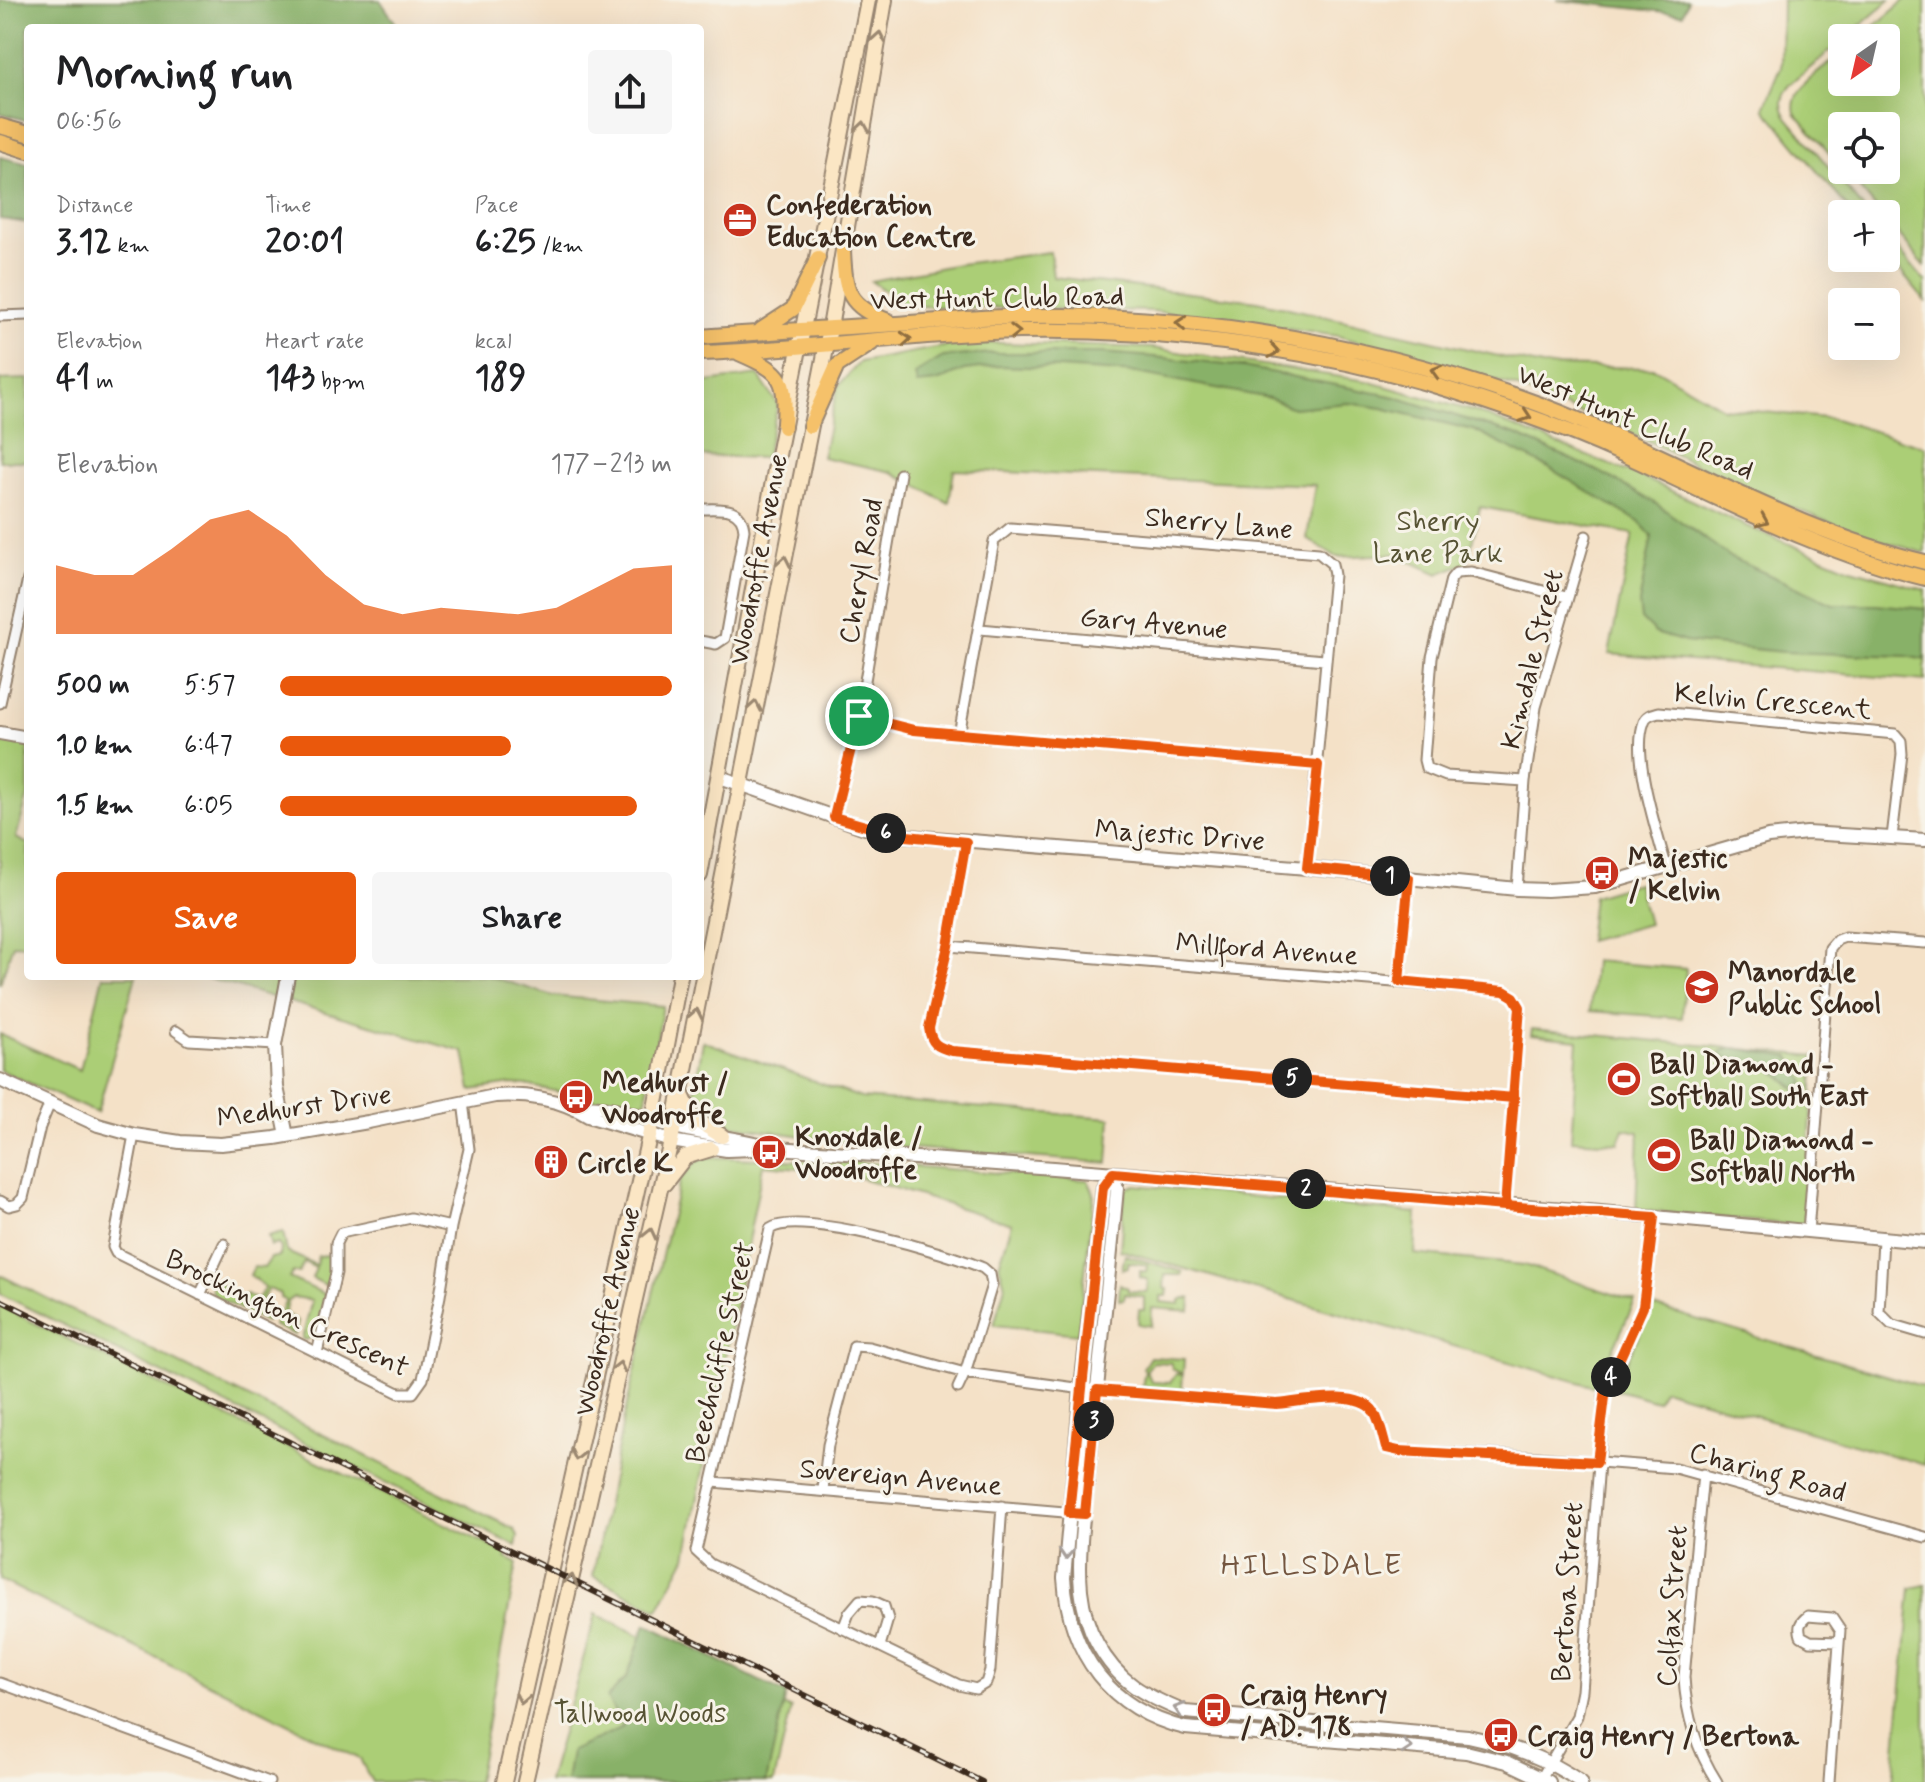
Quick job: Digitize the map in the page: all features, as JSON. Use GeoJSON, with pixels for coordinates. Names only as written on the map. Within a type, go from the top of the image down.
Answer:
{"type":"FeatureCollection","features":[{"type":"Feature","properties":{"kind":"main road","name":"Woodroffe Avenue"},"geometry":{"type":"LineString","coordinates":[[704,855],[799,347],[868,0]]}},
{"type":"Feature","properties":{"kind":"main road","name":"Woodroffe Avenue"},"geometry":{"type":"LineString","coordinates":[[704,971],[827,345],[885,0]]}},
{"type":"Feature","properties":{"kind":"main road"},"geometry":{"type":"LineString","coordinates":[[854,72],[872,75]]}},
{"type":"Feature","properties":{"kind":"main road"},"geometry":{"type":"LineString","coordinates":[[0,126],[24,133]]}},
{"type":"Feature","properties":{"kind":"main road"},"geometry":{"type":"LineString","coordinates":[[0,142],[24,150]]}},
{"type":"Feature","properties":{"kind":"main road"},"geometry":{"type":"LineString","coordinates":[[843,251],[844,280],[855,303],[896,324]]}},
{"type":"Feature","properties":{"kind":"main road"},"geometry":{"type":"LineString","coordinates":[[757,332],[793,309],[818,258]]}},
{"type":"Feature","properties":{"kind":"main road","name":"West Hunt Club Road"},"geometry":{"type":"LineString","coordinates":[[704,337],[1025,316],[1129,319],[1244,330],[1382,356],[1477,383],[1565,413],[1629,440],[1802,522],[1869,547],[1925,562]]}},
{"type":"Feature","properties":{"kind":"main road","name":"West Hunt Club Road"},"geometry":{"type":"LineString","coordinates":[[704,353],[1018,331],[1198,340],[1281,352],[1400,376],[1562,429],[1625,455],[1787,532],[1859,559],[1925,578]]}},
{"type":"Feature","properties":{"kind":"main road"},"geometry":{"type":"LineString","coordinates":[[810,426],[837,366],[875,341]]}},
{"type":"Feature","properties":{"kind":"main road"},"geometry":{"type":"LineString","coordinates":[[735,351],[769,367],[781,380],[785,390],[784,427]]}},
{"type":"Feature","properties":{"kind":"main road"},"geometry":{"type":"LineString","coordinates":[[739,671],[761,675]]}},
{"type":"Feature","properties":{"kind":"main road","name":"Woodroffe Avenue"},"geometry":{"type":"LineString","coordinates":[[504,1782],[652,1126],[679,980]]}},
{"type":"Feature","properties":{"kind":"main road","name":"Woodroffe Avenue"},"geometry":{"type":"LineString","coordinates":[[525,1782],[673,1134],[702,980]]}},
{"type":"Feature","properties":{"kind":"main road"},"geometry":{"type":"LineString","coordinates":[[681,1091],[693,1118],[722,1136]]}},
{"type":"Feature","properties":{"kind":"main road"},"geometry":{"type":"LineString","coordinates":[[661,1187],[681,1160],[711,1149]]}},
{"type":"Feature","properties":{"kind":"main road"},"geometry":{"type":"LineString","coordinates":[[563,1520],[583,1525]]}},
{"type":"Feature","properties":{"kind":"main road"},"geometry":{"type":"LineString","coordinates":[[537,1629],[558,1634]]}},
{"type":"Feature","properties":{"kind":"street"},"geometry":{"type":"LineString","coordinates":[[0,316],[24,315]]}},
{"type":"Feature","properties":{"kind":"street","name":"Cheryl Road"},"geometry":{"type":"LineString","coordinates":[[834,817],[859,716],[900,474]]}},
{"type":"Feature","properties":{"kind":"street"},"geometry":{"type":"LineString","coordinates":[[704,509],[737,512],[743,520],[744,530],[725,638],[716,644],[704,642]]}},
{"type":"Feature","properties":{"kind":"street","name":"Sherry Lane"},"geometry":{"type":"LineString","coordinates":[[959,735],[994,541],[1010,528],[1319,553],[1332,564],[1334,575],[1307,868]]}},
{"type":"Feature","properties":{"kind":"street","name":"Kimdale Street"},"geometry":{"type":"LineString","coordinates":[[1517,889],[1525,781],[1536,707],[1586,536]]}},
{"type":"Feature","properties":{"kind":"street"},"geometry":{"type":"LineString","coordinates":[[1525,781],[1446,776],[1426,768],[1424,760],[1432,657],[1451,579],[1456,573],[1471,572],[1566,597]]}},
{"type":"Feature","properties":{"kind":"street"},"geometry":{"type":"LineString","coordinates":[[0,703],[23,619]]}},
{"type":"Feature","properties":{"kind":"street","name":"Gary Avenue"},"geometry":{"type":"LineString","coordinates":[[980,629],[1324,660]]}},
{"type":"Feature","properties":{"kind":"street","name":"Kelvin Crescent"},"geometry":{"type":"LineString","coordinates":[[1666,866],[1640,764],[1643,723],[1648,715],[1659,712],[1895,734],[1901,741],[1902,754],[1892,837]]}},
{"type":"Feature","properties":{"kind":"street"},"geometry":{"type":"LineString","coordinates":[[859,716],[914,730],[959,735],[1318,765]]}},
{"type":"Feature","properties":{"kind":"street"},"geometry":{"type":"LineString","coordinates":[[0,733],[24,737]]}},
{"type":"Feature","properties":{"kind":"street","name":"Majestic Drive"},"geometry":{"type":"LineString","coordinates":[[720,777],[834,817],[897,835],[1307,868],[1517,889],[1595,887],[1768,837],[1807,833],[1925,840]]}},
{"type":"Feature","properties":{"kind":"street"},"geometry":{"type":"LineString","coordinates":[[966,842],[948,946],[929,1028],[930,1038],[937,1047],[952,1051],[1514,1098]]}},
{"type":"Feature","properties":{"kind":"street"},"geometry":{"type":"LineString","coordinates":[[1399,981],[1409,878]]}},
{"type":"Feature","properties":{"kind":"street"},"geometry":{"type":"LineString","coordinates":[[1808,1232],[1830,948],[1845,937],[1925,943]]}},
{"type":"Feature","properties":{"kind":"street","name":"Millford Avenue"},"geometry":{"type":"LineString","coordinates":[[948,946],[1504,991],[1514,997],[1520,1007],[1505,1206]]}},
{"type":"Feature","properties":{"kind":"street"},"geometry":{"type":"LineString","coordinates":[[287,980],[275,1045],[277,1087],[287,1136]]}},
{"type":"Feature","properties":{"kind":"street"},"geometry":{"type":"LineString","coordinates":[[176,1031],[189,1040],[275,1045]]}},
{"type":"Feature","properties":{"kind":"street","name":"Medhurst Drive"},"geometry":{"type":"LineString","coordinates":[[0,1080],[98,1125],[134,1135],[180,1142],[221,1144],[287,1136],[495,1096],[516,1095],[576,1108],[588,1116],[652,1126],[673,1134]]}},
{"type":"Feature","properties":{"kind":"street","name":"Brockington Crescent"},"geometry":{"type":"LineString","coordinates":[[134,1135],[113,1247],[116,1253],[399,1393],[413,1393],[423,1379],[469,1149],[463,1102]]}},
{"type":"Feature","properties":{"kind":"street"},"geometry":{"type":"LineString","coordinates":[[0,1201],[9,1206],[23,1198],[40,1127],[50,1103]]}},
{"type":"Feature","properties":{"kind":"street"},"geometry":{"type":"LineString","coordinates":[[673,1134],[722,1136],[778,1148],[1654,1217],[1925,1242]]}},
{"type":"Feature","properties":{"kind":"street"},"geometry":{"type":"LineString","coordinates":[[673,1134],[711,1149],[754,1151],[778,1148]]}},
{"type":"Feature","properties":{"kind":"street"},"geometry":{"type":"LineString","coordinates":[[1113,1173],[1103,1187],[1064,1578],[1066,1604],[1082,1651],[1108,1687],[1124,1702],[1159,1722],[1185,1728],[1466,1752],[1507,1762],[1546,1780]]}},
{"type":"Feature","properties":{"kind":"street"},"geometry":{"type":"LineString","coordinates":[[1113,1173],[1117,1188],[1085,1514],[1081,1588],[1086,1616],[1108,1662],[1125,1681],[1146,1697],[1185,1712],[1468,1736],[1510,1745],[1551,1763],[1581,1782]]}},
{"type":"Feature","properties":{"kind":"street","name":"Bertona Street"},"geometry":{"type":"LineString","coordinates":[[1546,1780],[1551,1763],[1577,1716],[1582,1691],[1597,1462],[1606,1389],[1643,1307],[1654,1217]]}},
{"type":"Feature","properties":{"kind":"street"},"geometry":{"type":"LineString","coordinates":[[317,1353],[336,1273],[336,1243],[341,1233],[411,1218],[451,1227]]}},
{"type":"Feature","properties":{"kind":"street","name":"Beechcliffe Street"},"geometry":{"type":"LineString","coordinates":[[713,1482],[768,1235],[776,1226],[785,1223],[852,1229],[983,1268],[990,1274],[992,1285],[965,1373]]}},
{"type":"Feature","properties":{"kind":"street"},"geometry":{"type":"LineString","coordinates":[[1883,1239],[1879,1312],[1891,1324],[1925,1334]]}},
{"type":"Feature","properties":{"kind":"street"},"geometry":{"type":"LineString","coordinates":[[200,1295],[224,1244]]}},
{"type":"Feature","properties":{"kind":"street"},"geometry":{"type":"LineString","coordinates":[[823,1490],[828,1445],[854,1346],[869,1347],[965,1373],[1097,1390]]}},
{"type":"Feature","properties":{"kind":"street"},"geometry":{"type":"LineString","coordinates":[[958,1388],[965,1373]]}},
{"type":"Feature","properties":{"kind":"street","name":"Charing Road"},"geometry":{"type":"LineString","coordinates":[[1097,1390],[1277,1404],[1334,1397],[1369,1407],[1374,1412],[1386,1448],[1675,1468],[1925,1537]]}},
{"type":"Feature","properties":{"kind":"street","name":"Colfax Street"},"geometry":{"type":"LineString","coordinates":[[1703,1474],[1684,1677],[1693,1737],[1717,1782]]}},
{"type":"Feature","properties":{"kind":"street"},"geometry":{"type":"LineString","coordinates":[[713,1482],[705,1504],[696,1551],[710,1564],[959,1685],[976,1689],[986,1683],[990,1670],[1002,1506]]}},
{"type":"Feature","properties":{"kind":"street","name":"Sovereign Avenue"},"geometry":{"type":"LineString","coordinates":[[713,1482],[1085,1514]]}},
{"type":"Feature","properties":{"kind":"street"},"geometry":{"type":"LineString","coordinates":[[843,1629],[849,1613],[860,1600],[884,1606],[888,1619],[880,1646]]}},
{"type":"Feature","properties":{"kind":"street"},"geometry":{"type":"LineString","coordinates":[[1829,1782],[1840,1630],[1832,1618],[1808,1616],[1798,1628],[1801,1636],[1810,1641],[1839,1642]]}},
{"type":"Feature","properties":{"kind":"street"},"geometry":{"type":"LineString","coordinates":[[0,1683],[269,1782]]}},
{"type":"Feature","properties":{"kind":"green space"},"geometry":{"type":"Polygon","coordinates":[[[0,0],[380,0],[396,24],[24,24],[24,120],[0,113],[0,0]]]}},
{"type":"Feature","properties":{"kind":"green space"},"geometry":{"type":"Polygon","coordinates":[[[1557,0],[1688,0],[1683,14],[1557,0]]]}},
{"type":"Feature","properties":{"kind":"green space"},"geometry":{"type":"Polygon","coordinates":[[[1782,0],[1890,0],[1862,24],[1828,24],[1828,53],[1790,85],[1782,101],[1787,117],[1828,166],[1828,184],[1843,184],[1856,200],[1841,200],[1764,108],[1781,67],[1782,0]]]}},
{"type":"Feature","properties":{"kind":"green space"},"geometry":{"type":"Polygon","coordinates":[[[1905,0],[1925,0],[1925,266],[1900,237],[1900,200],[1869,200],[1856,184],[1900,184],[1900,112],[1828,112],[1828,152],[1795,113],[1797,95],[1828,64],[1828,96],[1900,96],[1900,24],[1877,24],[1905,0]]]}},
{"type":"Feature","properties":{"kind":"green space"},"geometry":{"type":"Polygon","coordinates":[[[0,157],[24,163],[24,222],[0,219],[0,157]]]}},
{"type":"Feature","properties":{"kind":"green space"},"geometry":{"type":"Polygon","coordinates":[[[1050,252],[1053,277],[1258,301],[1542,366],[1654,368],[1723,408],[1835,419],[1925,447],[1925,553],[1860,535],[1742,487],[1642,438],[1513,386],[1338,336],[1153,311],[906,306],[871,281],[953,265],[1050,252]]]}},
{"type":"Feature","properties":{"kind":"green space"},"geometry":{"type":"Polygon","coordinates":[[[1900,252],[1925,281],[1925,301],[1900,271],[1900,252]]]}},
{"type":"Feature","properties":{"kind":"green space","name":"Sherry Lane Park"},"geometry":{"type":"Polygon","coordinates":[[[968,342],[1152,348],[1367,381],[1476,412],[1646,479],[1746,526],[1848,568],[1925,590],[1925,681],[1609,654],[1633,534],[1480,507],[1468,562],[1438,574],[1395,554],[1337,557],[1307,539],[1315,485],[954,470],[949,503],[892,472],[822,457],[838,386],[860,362],[968,342]]]}},
{"type":"Feature","properties":{"kind":"green space"},"geometry":{"type":"Polygon","coordinates":[[[993,353],[1102,353],[1244,367],[1396,397],[1516,435],[1600,472],[1655,503],[1732,558],[1833,604],[1925,609],[1925,660],[1906,656],[1782,652],[1685,642],[1655,633],[1641,619],[1639,603],[1652,536],[1639,522],[1549,468],[1473,430],[1348,403],[1293,408],[1269,398],[1137,373],[998,366],[964,370],[937,382],[917,384],[915,374],[943,357],[993,353]]]}},
{"type":"Feature","properties":{"kind":"green space"},"geometry":{"type":"Polygon","coordinates":[[[758,375],[778,405],[765,458],[704,456],[704,382],[758,375]]]}},
{"type":"Feature","properties":{"kind":"green space"},"geometry":{"type":"Polygon","coordinates":[[[24,379],[24,461],[0,461],[0,380],[24,379]]]}},
{"type":"Feature","properties":{"kind":"green space"},"geometry":{"type":"Polygon","coordinates":[[[0,740],[24,744],[24,809],[16,838],[24,842],[24,945],[13,944],[0,984],[0,740]]]}},
{"type":"Feature","properties":{"kind":"green space"},"geometry":{"type":"Polygon","coordinates":[[[1637,883],[1648,924],[1588,941],[1593,896],[1637,883]]]}},
{"type":"Feature","properties":{"kind":"green space"},"geometry":{"type":"Polygon","coordinates":[[[1594,961],[1686,969],[1682,1018],[1590,1011],[1594,961]]]}},
{"type":"Feature","properties":{"kind":"green space"},"geometry":{"type":"Polygon","coordinates":[[[102,980],[135,980],[97,1113],[0,1070],[0,1034],[80,1070],[102,980]]]}},
{"type":"Feature","properties":{"kind":"green space"},"geometry":{"type":"Polygon","coordinates":[[[213,980],[501,980],[553,996],[663,1006],[646,1099],[639,1105],[629,1107],[526,1085],[471,1090],[464,1052],[213,980]]]}},
{"type":"Feature","properties":{"kind":"green space"},"geometry":{"type":"Polygon","coordinates":[[[1532,1029],[1815,1056],[1804,1226],[1636,1210],[1639,1132],[1624,1129],[1619,1143],[1571,1140],[1578,1040],[1531,1035],[1532,1029]]]}},
{"type":"Feature","properties":{"kind":"green space"},"geometry":{"type":"Polygon","coordinates":[[[703,1041],[861,1098],[1111,1118],[1108,1163],[854,1144],[711,1122],[699,1114],[693,1099],[703,1041]]]}},
{"type":"Feature","properties":{"kind":"green space"},"geometry":{"type":"Polygon","coordinates":[[[1734,1048],[1790,1057],[1805,1081],[1799,1092],[1769,1068],[1720,1055],[1722,1051],[1734,1048]]]}},
{"type":"Feature","properties":{"kind":"green space"},"geometry":{"type":"Polygon","coordinates":[[[710,1157],[819,1159],[1088,1180],[1094,1193],[1078,1334],[994,1325],[1005,1285],[999,1265],[1012,1224],[838,1171],[763,1165],[686,1557],[658,1610],[593,1576],[622,1426],[680,1179],[697,1161],[710,1157]]]}},
{"type":"Feature","properties":{"kind":"green space"},"geometry":{"type":"Polygon","coordinates":[[[1135,1185],[1417,1213],[1415,1254],[1524,1265],[1635,1301],[1596,1387],[1120,1250],[1125,1189],[1135,1185]]]}},
{"type":"Feature","properties":{"kind":"green space"},"geometry":{"type":"Polygon","coordinates":[[[283,1232],[287,1252],[316,1265],[318,1256],[329,1255],[327,1286],[312,1278],[316,1268],[304,1262],[299,1273],[293,1272],[289,1278],[325,1294],[317,1332],[307,1340],[302,1339],[312,1300],[293,1297],[288,1302],[285,1314],[298,1321],[295,1335],[273,1325],[286,1301],[280,1298],[280,1294],[268,1288],[261,1302],[272,1310],[266,1322],[216,1297],[211,1291],[213,1279],[242,1298],[246,1294],[257,1300],[265,1287],[250,1275],[254,1267],[264,1268],[271,1258],[280,1256],[281,1248],[278,1244],[271,1246],[268,1236],[283,1232]]]}},
{"type":"Feature","properties":{"kind":"green space"},"geometry":{"type":"Polygon","coordinates":[[[1125,1255],[1183,1272],[1182,1275],[1165,1275],[1167,1296],[1161,1296],[1161,1302],[1180,1304],[1180,1300],[1191,1298],[1190,1311],[1152,1308],[1151,1326],[1138,1324],[1139,1310],[1144,1310],[1144,1297],[1125,1294],[1124,1299],[1119,1300],[1120,1284],[1128,1291],[1147,1292],[1148,1280],[1140,1277],[1140,1271],[1146,1272],[1147,1265],[1128,1262],[1128,1267],[1122,1269],[1125,1255]]]}},
{"type":"Feature","properties":{"kind":"green space"},"geometry":{"type":"Polygon","coordinates":[[[0,1275],[514,1529],[518,1536],[516,1546],[0,1294],[0,1275]]]}},
{"type":"Feature","properties":{"kind":"green space"},"geometry":{"type":"Polygon","coordinates":[[[0,1306],[507,1554],[506,1558],[517,1563],[477,1782],[372,1782],[360,1759],[0,1580],[0,1306]]]}},
{"type":"Feature","properties":{"kind":"green space"},"geometry":{"type":"Polygon","coordinates":[[[1652,1306],[1925,1387],[1925,1465],[1663,1389],[1657,1401],[1614,1389],[1652,1306]]]}},
{"type":"Feature","properties":{"kind":"green space"},"geometry":{"type":"Polygon","coordinates":[[[1150,1357],[1184,1359],[1183,1374],[1172,1369],[1171,1363],[1153,1362],[1146,1371],[1152,1382],[1170,1383],[1176,1374],[1183,1375],[1182,1386],[1187,1391],[1142,1387],[1143,1368],[1150,1357]]]}},
{"type":"Feature","properties":{"kind":"green space"},"geometry":{"type":"Polygon","coordinates":[[[1925,1585],[1925,1782],[1893,1782],[1911,1588],[1925,1585]]]}},
{"type":"Feature","properties":{"kind":"green space","name":"Tallwood Woods"},"geometry":{"type":"Polygon","coordinates":[[[596,1614],[791,1709],[774,1782],[548,1782],[596,1614]]]}},
{"type":"Feature","properties":{"kind":"green space","name":"Tallwood Woods"},"geometry":{"type":"Polygon","coordinates":[[[646,1624],[786,1694],[766,1782],[566,1782],[571,1751],[623,1727],[607,1698],[627,1677],[646,1624]]]}},
{"type":"Feature","properties":{"kind":"railway"},"geometry":{"type":"LineString","coordinates":[[0,1300],[982,1782]]}},
{"type":"Feature","properties":{"kind":"place","name":"Confederation Education Centre"},"geometry":{"type":"Point","coordinates":[740,220]}},
{"type":"Feature","properties":{"kind":"place","name":"Majestic / Kelvin"},"geometry":{"type":"Point","coordinates":[1602,873]}},
{"type":"Feature","properties":{"kind":"place","name":"Manordale Public School"},"geometry":{"type":"Point","coordinates":[1702,987]}},
{"type":"Feature","properties":{"kind":"place","name":"Ball Diamond - Softball South East"},"geometry":{"type":"Point","coordinates":[1624,1079]}},
{"type":"Feature","properties":{"kind":"place","name":"Medhurst / Woodroffe"},"geometry":{"type":"Point","coordinates":[576,1097]}},
{"type":"Feature","properties":{"kind":"place","name":"Knoxdale / Woodroffe"},"geometry":{"type":"Point","coordinates":[769,1152]}},
{"type":"Feature","properties":{"kind":"place","name":"Ball Diamond - Softball North"},"geometry":{"type":"Point","coordinates":[1664,1155]}},
{"type":"Feature","properties":{"kind":"place","name":"Circle K"},"geometry":{"type":"Point","coordinates":[551,1162]}},
{"type":"Feature","properties":{"kind":"place","name":"Craig Henry / AD. 178"},"geometry":{"type":"Point","coordinates":[1214,1710]}},
{"type":"Feature","properties":{"kind":"place","name":"Craig Henry / Bertona"},"geometry":{"type":"Point","coordinates":[1501,1735]}},
{"type":"Feature","properties":{"kind":"district","name":"HILLSDALE"},"geometry":{"type":"Point","coordinates":[1312,1564]}},
{"type":"Feature","properties":{"kind":"route"},"geometry":{"type":"LineString","coordinates":[[859,716],[834,817],[897,835],[966,842],[948,946],[929,1028],[930,1038],[937,1047],[952,1051],[1514,1098],[1505,1206],[1654,1217],[1643,1307],[1606,1389],[1597,1462],[1421,1454],[1386,1448],[1374,1412],[1369,1407],[1334,1397],[1277,1404],[1097,1390],[1085,1514],[1069,1513],[1103,1187],[1113,1173],[1505,1206],[1506,1194],[1514,1098],[1520,1007],[1514,997],[1504,991],[1399,981],[1409,878],[1307,868],[1318,765],[959,735],[914,730],[859,716]]}}]}
